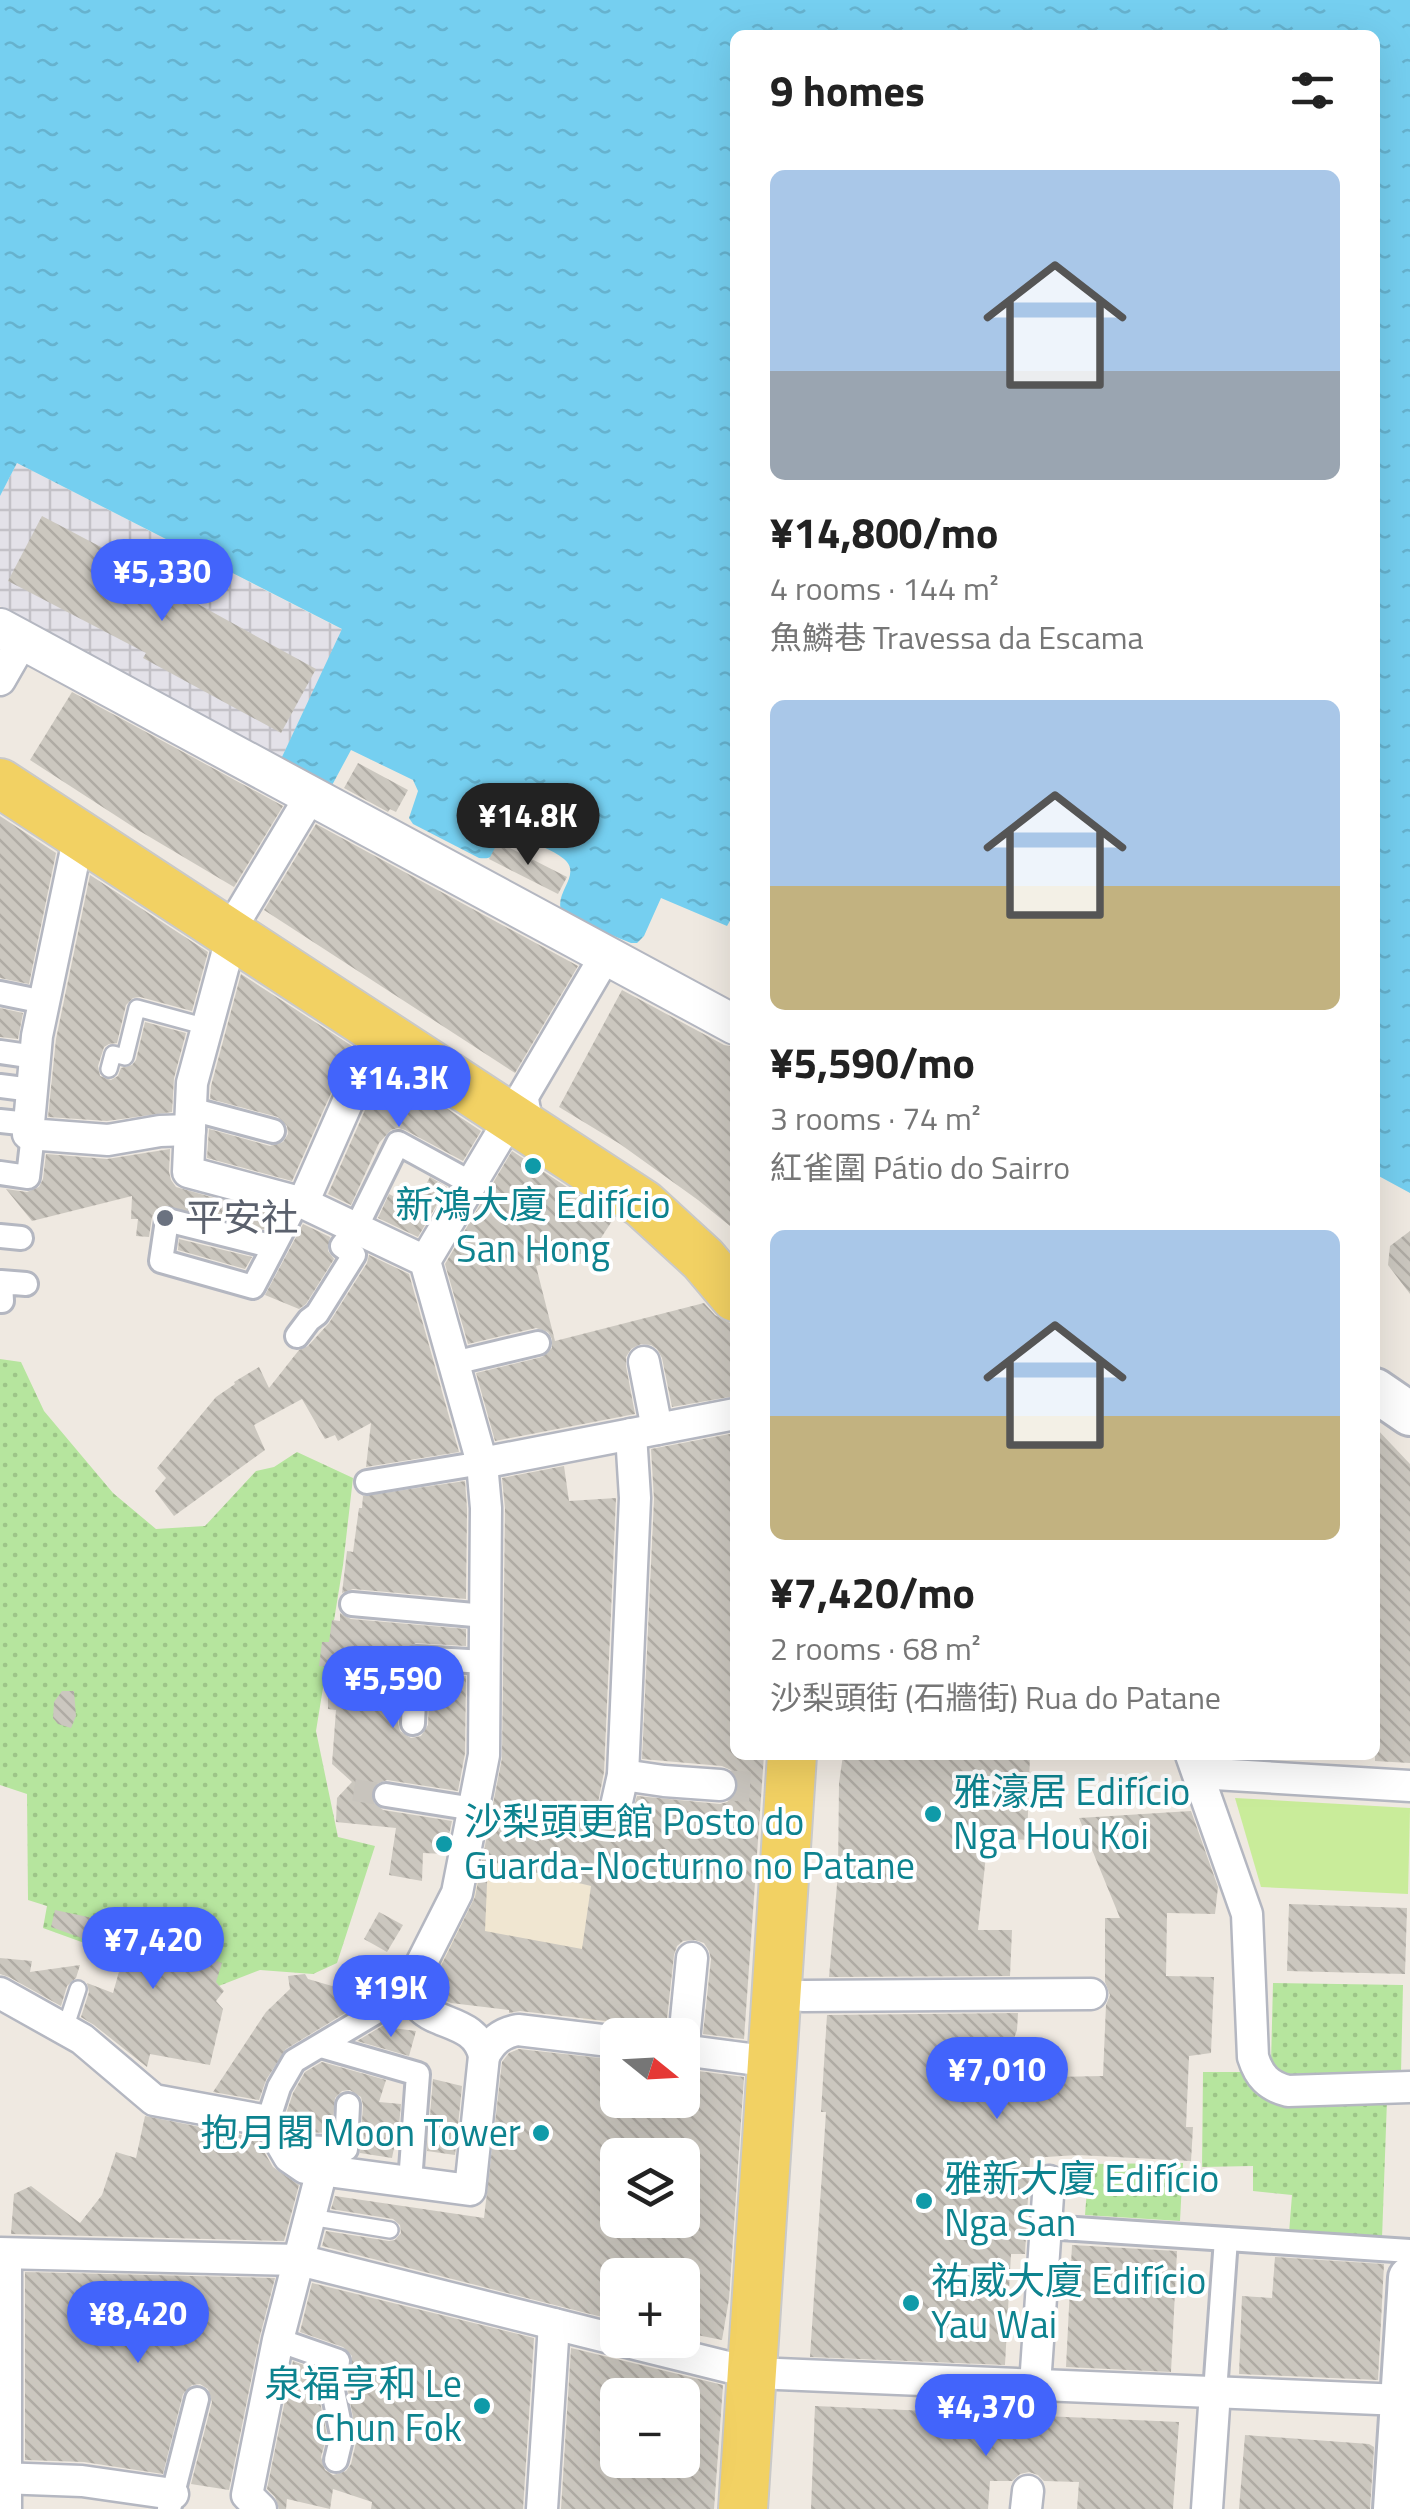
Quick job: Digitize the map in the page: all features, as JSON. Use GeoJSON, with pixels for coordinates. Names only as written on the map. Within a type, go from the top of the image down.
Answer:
{"type":"FeatureCollection","features":[{"type":"Feature","properties":{"kind":"main road"},"geometry":{"type":"LineString","coordinates":[[0,754],[378,1031],[524,1116],[644,1175],[730,1248]]}},
{"type":"Feature","properties":{"kind":"main road"},"geometry":{"type":"LineString","coordinates":[[0,784],[79,835],[236,924],[524,1116],[643,1204],[703,1259],[730,1291]]}},
{"type":"Feature","properties":{"kind":"main road"},"geometry":{"type":"LineString","coordinates":[[1380,1361],[1410,1376]]}},
{"type":"Feature","properties":{"kind":"main road"},"geometry":{"type":"LineString","coordinates":[[1380,1393],[1410,1414]]}},
{"type":"Feature","properties":{"kind":"main road"},"geometry":{"type":"LineString","coordinates":[[770,2509],[765,2374],[751,2228],[773,2062],[792,1760]]}},
{"type":"Feature","properties":{"kind":"main road"},"geometry":{"type":"LineString","coordinates":[[744,2509],[765,2374],[802,1996],[818,1760]]}},
{"type":"Feature","properties":{"kind":"main road"},"geometry":{"type":"LineString","coordinates":[[1395,2509],[1410,2278]]}},
{"type":"Feature","properties":{"kind":"street"},"geometry":{"type":"LineString","coordinates":[[0,680],[12,634],[730,1022]]}},
{"type":"Feature","properties":{"kind":"street"},"geometry":{"type":"LineString","coordinates":[[310,796],[236,924],[192,1083],[188,1172],[300,1202],[424,1260]]}},
{"type":"Feature","properties":{"kind":"street"},"geometry":{"type":"LineString","coordinates":[[0,1173],[28,1177],[23,1128],[44,1002],[79,835]]}},
{"type":"Feature","properties":{"kind":"street"},"geometry":{"type":"LineString","coordinates":[[414,1995],[290,2065],[279,2086],[275,2134],[289,2157],[304,2168],[478,2191],[484,2056],[477,2037],[430,2016],[414,1995],[414,1978],[457,1893],[484,1755],[486,1508],[482,1463],[424,1260],[471,1183],[524,1116],[606,955]]}},
{"type":"Feature","properties":{"kind":"street"},"geometry":{"type":"LineString","coordinates":[[0,993],[44,1002]]}},
{"type":"Feature","properties":{"kind":"street"},"geometry":{"type":"LineString","coordinates":[[274,1247],[167,1220],[161,1261],[253,1288],[300,1202],[378,1031]]}},
{"type":"Feature","properties":{"kind":"street"},"geometry":{"type":"LineString","coordinates":[[0,1052],[35,1057]]}},
{"type":"Feature","properties":{"kind":"street"},"geometry":{"type":"LineString","coordinates":[[0,1086],[32,1090]]}},
{"type":"Feature","properties":{"kind":"street"},"geometry":{"type":"LineString","coordinates":[[23,1128],[108,1140],[160,1131],[190,1120],[273,1131]]}},
{"type":"Feature","properties":{"kind":"street"},"geometry":{"type":"LineString","coordinates":[[297,1336],[317,1314],[354,1255],[342,1246],[356,1228],[398,1143],[471,1183]]}},
{"type":"Feature","properties":{"kind":"street"},"geometry":{"type":"LineString","coordinates":[[0,1300],[2,1282],[26,1284]]}},
{"type":"Feature","properties":{"kind":"street"},"geometry":{"type":"LineString","coordinates":[[454,1362],[538,1342]]}},
{"type":"Feature","properties":{"kind":"street"},"geometry":{"type":"LineString","coordinates":[[616,1806],[622,1775],[635,1498],[644,1431],[644,1362]]}},
{"type":"Feature","properties":{"kind":"street"},"geometry":{"type":"LineString","coordinates":[[367,1482],[730,1415]]}},
{"type":"Feature","properties":{"kind":"street"},"geometry":{"type":"LineString","coordinates":[[352,1604],[485,1616]]}},
{"type":"Feature","properties":{"kind":"street"},"geometry":{"type":"LineString","coordinates":[[413,1723],[416,1658],[485,1662]]}},
{"type":"Feature","properties":{"kind":"street"},"geometry":{"type":"LineString","coordinates":[[1410,1786],[1258,1766],[1194,1764],[1247,1914],[1253,2057],[1257,2070],[1276,2088],[1288,2092],[1410,2086]]}},
{"type":"Feature","properties":{"kind":"street"},"geometry":{"type":"LineString","coordinates":[[622,1775],[720,1785]]}},
{"type":"Feature","properties":{"kind":"street"},"geometry":{"type":"LineString","coordinates":[[386,1795],[474,1810]]}},
{"type":"Feature","properties":{"kind":"street"},"geometry":{"type":"LineString","coordinates":[[686,2018],[692,1958]]}},
{"type":"Feature","properties":{"kind":"street"},"geometry":{"type":"LineString","coordinates":[[0,1993],[82,2039],[154,2100],[275,2134],[346,2149],[348,2105]]}},
{"type":"Feature","properties":{"kind":"street"},"geometry":{"type":"LineString","coordinates":[[802,1996],[1091,1994]]}},
{"type":"Feature","properties":{"kind":"street"},"geometry":{"type":"LineString","coordinates":[[484,2056],[497,2038],[518,2030],[600,2040]]}},
{"type":"Feature","properties":{"kind":"street"},"geometry":{"type":"LineString","coordinates":[[321,2046],[418,2074],[410,2182]]}},
{"type":"Feature","properties":{"kind":"street"},"geometry":{"type":"LineString","coordinates":[[700,2052],[773,2062]]}},
{"type":"Feature","properties":{"kind":"street"},"geometry":{"type":"LineString","coordinates":[[254,2502],[278,2340],[322,2170]]}},
{"type":"Feature","properties":{"kind":"street"},"geometry":{"type":"LineString","coordinates":[[1035,2385],[1057,2275],[1046,2227],[1049,2181]]}},
{"type":"Feature","properties":{"kind":"street"},"geometry":{"type":"LineString","coordinates":[[1046,2227],[1410,2251]]}},
{"type":"Feature","properties":{"kind":"street"},"geometry":{"type":"LineString","coordinates":[[1207,2509],[1226,2239]]}},
{"type":"Feature","properties":{"kind":"street"},"geometry":{"type":"LineString","coordinates":[[197,2399],[171,2502],[82,2481],[4,2489],[3,2253],[299,2260],[600,2336]]}},
{"type":"Feature","properties":{"kind":"street"},"geometry":{"type":"LineString","coordinates":[[542,2509],[554,2324]]}},
{"type":"Feature","properties":{"kind":"street"},"geometry":{"type":"LineString","coordinates":[[278,2340],[338,2361],[332,2386],[342,2434],[336,2460]]}},
{"type":"Feature","properties":{"kind":"street"},"geometry":{"type":"LineString","coordinates":[[696,2358],[765,2374],[1402,2400]]}},
{"type":"Feature","properties":{"kind":"lane"},"geometry":{"type":"LineString","coordinates":[[110,1068],[113,1054],[125,1056],[137,1008],[207,1027]]}},
{"type":"Feature","properties":{"kind":"lane"},"geometry":{"type":"LineString","coordinates":[[65,2029],[78,1989]]}},
{"type":"Feature","properties":{"kind":"lane"},"geometry":{"type":"LineString","coordinates":[[310,2217],[390,2230]]}},
{"type":"Feature","properties":{"kind":"shaded area"},"geometry":{"type":"Polygon","coordinates":[[[17,463],[343,630],[281,759],[0,606],[0,496],[17,463]]]}},
{"type":"Feature","properties":{"kind":"shaded area"},"geometry":{"type":"Polygon","coordinates":[[[479,1859],[609,1890],[632,2018],[583,2019],[585,1995],[432,1974],[479,1859]]]}},
{"type":"Feature","properties":{"kind":"green space"},"geometry":{"type":"Polygon","coordinates":[[[0,1359],[21,1362],[44,1411],[113,1493],[156,1529],[205,1526],[256,1471],[274,1467],[297,1452],[353,1478],[316,1731],[338,1837],[375,1846],[337,1963],[313,1974],[260,1970],[211,1989],[43,1928],[47,1906],[28,1900],[27,1794],[0,1785],[0,1359]]]}},
{"type":"Feature","properties":{"kind":"green space"},"geometry":{"type":"Polygon","coordinates":[[[1235,1798],[1410,1808],[1408,1894],[1261,1887],[1235,1798]]]}},
{"type":"Feature","properties":{"kind":"green space"},"geometry":{"type":"Polygon","coordinates":[[[1273,1983],[1403,1985],[1401,2073],[1290,2077],[1279,2073],[1271,2063],[1273,1983]]]}},
{"type":"Feature","properties":{"kind":"green space"},"geometry":{"type":"Polygon","coordinates":[[[1203,2072],[1247,2072],[1387,2100],[1382,2238],[1289,2233],[1292,2195],[1253,2191],[1253,2166],[1202,2167],[1203,2072]]]}},
{"type":"Feature","properties":{"kind":"green space"},"geometry":{"type":"Polygon","coordinates":[[[1183,2163],[1180,2221],[1085,2215],[1089,2164],[1183,2163]]]}},
{"type":"Feature","properties":{"kind":"water"},"geometry":{"type":"Polygon","coordinates":[[[0,0],[1410,0],[1410,1193],[1380,1177],[1380,30],[730,30],[727,926],[661,898],[644,936],[631,943],[564,916],[560,901],[569,879],[569,865],[530,838],[509,836],[498,853],[479,858],[413,824],[409,818],[418,791],[413,780],[351,750],[330,789],[281,759],[342,629],[17,463],[0,496],[0,0]]]}},
{"type":"Feature","properties":{"kind":"building"},"geometry":{"type":"Polygon","coordinates":[[[42,516],[158,577],[156,581],[316,669],[281,733],[143,658],[146,653],[8,581],[42,516]]]}},
{"type":"Feature","properties":{"kind":"building"},"geometry":{"type":"Polygon","coordinates":[[[72,692],[283,806],[234,887],[30,760],[72,692]]]}},
{"type":"Feature","properties":{"kind":"building"},"geometry":{"type":"Polygon","coordinates":[[[358,763],[408,790],[396,812],[388,812],[344,788],[358,763]]]}},
{"type":"Feature","properties":{"kind":"building"},"geometry":{"type":"Polygon","coordinates":[[[0,816],[56,853],[29,984],[0,978],[0,816]]]}},
{"type":"Feature","properties":{"kind":"building"},"geometry":{"type":"Polygon","coordinates":[[[316,824],[578,966],[515,1073],[264,910],[316,824]]]}},
{"type":"Feature","properties":{"kind":"building"},"geometry":{"type":"Polygon","coordinates":[[[498,842],[567,877],[558,894],[489,859],[498,842]]]}},
{"type":"Feature","properties":{"kind":"building"},"geometry":{"type":"Polygon","coordinates":[[[90,875],[208,952],[192,1011],[133,998],[126,1005],[117,1043],[104,1047],[98,1066],[100,1076],[111,1080],[121,1068],[132,1065],[145,1022],[186,1033],[174,1078],[172,1112],[107,1121],[48,1117],[56,1039],[90,875]]]}},
{"type":"Feature","properties":{"kind":"building"},"geometry":{"type":"Polygon","coordinates":[[[241,974],[352,1046],[292,1181],[207,1158],[209,1129],[270,1146],[283,1142],[288,1134],[287,1126],[278,1117],[210,1099],[241,974]]]}},
{"type":"Feature","properties":{"kind":"building"},"geometry":{"type":"Polygon","coordinates":[[[622,990],[730,1046],[730,1226],[620,1144],[559,1107],[622,990]]]}},
{"type":"Feature","properties":{"kind":"building"},"geometry":{"type":"Polygon","coordinates":[[[0,1008],[23,1013],[18,1039],[0,1037],[0,1008]]]}},
{"type":"Feature","properties":{"kind":"building"},"geometry":{"type":"Polygon","coordinates":[[[384,1067],[481,1131],[463,1161],[405,1130],[391,1130],[379,1143],[351,1205],[328,1194],[384,1067]]]}},
{"type":"Feature","properties":{"kind":"building"},"geometry":{"type":"Polygon","coordinates":[[[170,1149],[169,1172],[176,1187],[274,1215],[266,1230],[163,1206],[152,1217],[149,1237],[136,1236],[138,1219],[131,1219],[132,1196],[32,1221],[6,1189],[27,1192],[39,1187],[46,1154],[107,1159],[170,1149]]]}},
{"type":"Feature","properties":{"kind":"building"},"geometry":{"type":"Polygon","coordinates":[[[512,1151],[614,1218],[601,1238],[601,1248],[536,1266],[555,1341],[704,1303],[730,1323],[730,1397],[672,1407],[662,1358],[651,1345],[641,1344],[626,1357],[635,1414],[495,1441],[476,1373],[542,1357],[552,1348],[552,1339],[548,1332],[536,1328],[468,1344],[445,1264],[512,1151]]]}},
{"type":"Feature","properties":{"kind":"building"},"geometry":{"type":"Polygon","coordinates":[[[430,1177],[447,1187],[418,1237],[378,1218],[389,1194],[414,1207],[430,1177]]]}},
{"type":"Feature","properties":{"kind":"building"},"geometry":{"type":"Polygon","coordinates":[[[303,1224],[330,1237],[328,1251],[334,1259],[299,1309],[265,1295],[303,1224]]]}},
{"type":"Feature","properties":{"kind":"building"},"geometry":{"type":"Polygon","coordinates":[[[1410,1231],[1410,1294],[1388,1265],[1390,1246],[1410,1231]]]}},
{"type":"Feature","properties":{"kind":"building"},"geometry":{"type":"Polygon","coordinates":[[[179,1239],[252,1257],[245,1269],[178,1250],[179,1239]]]}},
{"type":"Feature","properties":{"kind":"building"},"geometry":{"type":"Polygon","coordinates":[[[369,1255],[409,1274],[459,1452],[366,1467],[371,1423],[338,1441],[335,1435],[325,1439],[302,1399],[254,1425],[265,1450],[174,1516],[155,1491],[166,1478],[157,1468],[216,1397],[234,1382],[259,1367],[269,1388],[299,1350],[308,1346],[329,1323],[369,1255]]]}},
{"type":"Feature","properties":{"kind":"building"},"geometry":{"type":"Polygon","coordinates":[[[1380,1432],[1410,1464],[1410,1763],[1375,1761],[1380,1760],[1380,1432]]]}},
{"type":"Feature","properties":{"kind":"building"},"geometry":{"type":"Polygon","coordinates":[[[730,1434],[730,1760],[764,1760],[744,2039],[703,2034],[711,1959],[704,1943],[695,1940],[677,1946],[667,2018],[600,2020],[509,2013],[440,1998],[433,1990],[433,1982],[475,1897],[502,1758],[502,1478],[564,1466],[569,1501],[616,1498],[604,1772],[598,1812],[611,1824],[621,1824],[630,1818],[637,1796],[720,1804],[735,1796],[736,1776],[722,1766],[642,1759],[654,1499],[651,1449],[730,1434]],[[488,1861],[485,1931],[582,1949],[591,1886],[488,1861]]]}},
{"type":"Feature","properties":{"kind":"building"},"geometry":{"type":"Polygon","coordinates":[[[465,1481],[466,1599],[353,1589],[342,1593],[347,1551],[353,1552],[363,1496],[465,1481]]]}},
{"type":"Feature","properties":{"kind":"building"},"geometry":{"type":"Polygon","coordinates":[[[340,1613],[351,1619],[466,1629],[466,1646],[416,1643],[404,1649],[401,1657],[398,1723],[400,1731],[411,1738],[421,1736],[428,1725],[430,1674],[466,1676],[465,1753],[458,1791],[387,1780],[375,1785],[371,1792],[372,1801],[383,1810],[452,1821],[445,1854],[423,1853],[422,1881],[389,1875],[396,1828],[336,1822],[337,1798],[352,1782],[332,1764],[336,1710],[328,1709],[328,1667],[319,1666],[322,1642],[329,1642],[332,1620],[340,1621],[340,1613]]]}},
{"type":"Feature","properties":{"kind":"building"},"geometry":{"type":"Polygon","coordinates":[[[62,1691],[74,1691],[76,1716],[71,1728],[53,1718],[54,1702],[62,1691]]]}},
{"type":"Feature","properties":{"kind":"building"},"geometry":{"type":"Polygon","coordinates":[[[842,1760],[1030,1760],[1027,1840],[988,1837],[978,1930],[1012,1930],[1010,1976],[829,1977],[838,1873],[842,1760]]]}},
{"type":"Feature","properties":{"kind":"building"},"geometry":{"type":"Polygon","coordinates":[[[1191,1811],[1218,1887],[1215,1914],[1167,1913],[1166,1976],[1214,1977],[1211,2053],[1189,2056],[1186,2127],[1193,2127],[1191,2161],[1078,2155],[1030,2158],[1025,2254],[1011,2254],[1005,2365],[810,2357],[826,2112],[821,2112],[827,2015],[1018,2013],[1017,2030],[1000,2078],[1103,2076],[1106,2005],[1110,1995],[1105,1982],[1105,1918],[1120,1918],[1079,1818],[1191,1811]]]}},
{"type":"Feature","properties":{"kind":"building"},"geometry":{"type":"Polygon","coordinates":[[[1289,1904],[1407,1908],[1405,1974],[1287,1971],[1289,1904]]]}},
{"type":"Feature","properties":{"kind":"building"},"geometry":{"type":"Polygon","coordinates":[[[55,1910],[205,1942],[201,1955],[222,1963],[216,1982],[224,1991],[216,2001],[223,2009],[210,2065],[150,2054],[147,2067],[81,2017],[89,1992],[87,1983],[113,1993],[120,1968],[168,1969],[51,1927],[55,1910]]]}},
{"type":"Feature","properties":{"kind":"building"},"geometry":{"type":"Polygon","coordinates":[[[379,1912],[403,1925],[387,1952],[364,1939],[379,1912]]]}},
{"type":"Feature","properties":{"kind":"building"},"geometry":{"type":"Polygon","coordinates":[[[0,1958],[32,1961],[30,1972],[80,1965],[61,2006],[0,1974],[0,1958]]]}},
{"type":"Feature","properties":{"kind":"building"},"geometry":{"type":"Polygon","coordinates":[[[305,1974],[308,1979],[332,1986],[350,1979],[363,1985],[370,1998],[286,2049],[266,2080],[259,2100],[213,2092],[266,2012],[290,1989],[288,1976],[305,1974]]]}},
{"type":"Feature","properties":{"kind":"building"},"geometry":{"type":"Polygon","coordinates":[[[384,2025],[416,2031],[409,2056],[357,2041],[384,2025]]]}},
{"type":"Feature","properties":{"kind":"building"},"geometry":{"type":"Polygon","coordinates":[[[519,2049],[600,2058],[600,2118],[700,2118],[700,2071],[744,2077],[729,2299],[722,2340],[700,2336],[700,2258],[600,2258],[600,2316],[322,2246],[326,2231],[389,2241],[401,2233],[400,2225],[393,2219],[331,2209],[335,2196],[484,2218],[502,2062],[519,2049]]]}},
{"type":"Feature","properties":{"kind":"building"},"geometry":{"type":"Polygon","coordinates":[[[322,2062],[386,2080],[379,2102],[401,2104],[397,2148],[392,2158],[360,2153],[363,2105],[361,2097],[350,2090],[335,2098],[332,2133],[296,2132],[286,2114],[293,2093],[305,2072],[322,2062]]]}},
{"type":"Feature","properties":{"kind":"building"},"geometry":{"type":"Polygon","coordinates":[[[433,2079],[462,2086],[455,2155],[427,2151],[433,2079]]]}},
{"type":"Feature","properties":{"kind":"building"},"geometry":{"type":"Polygon","coordinates":[[[145,2116],[256,2138],[273,2167],[299,2185],[284,2241],[11,2234],[14,2194],[31,2186],[80,2223],[102,2195],[116,2152],[136,2158],[145,2116]]]}},
{"type":"Feature","properties":{"kind":"building"},"geometry":{"type":"Polygon","coordinates":[[[1072,2245],[1177,2251],[1171,2372],[1066,2367],[1070,2287],[1080,2283],[1082,2276],[1078,2267],[1071,2265],[1072,2245]]]}},
{"type":"Feature","properties":{"kind":"building"},"geometry":{"type":"Polygon","coordinates":[[[1275,2257],[1384,2264],[1378,2380],[1239,2374],[1242,2296],[1272,2298],[1275,2257]]]}},
{"type":"Feature","properties":{"kind":"building"},"geometry":{"type":"Polygon","coordinates":[[[25,2272],[275,2278],[229,2490],[191,2484],[212,2402],[208,2389],[200,2384],[192,2385],[183,2394],[163,2474],[84,2462],[25,2460],[25,2272]]]}},
{"type":"Feature","properties":{"kind":"building"},"geometry":{"type":"Polygon","coordinates":[[[312,2283],[534,2338],[523,2509],[371,2509],[372,2502],[333,2489],[330,2509],[287,2499],[286,2509],[279,2509],[267,2489],[293,2361],[320,2371],[317,2388],[327,2435],[321,2457],[325,2470],[333,2475],[346,2471],[357,2438],[347,2386],[352,2356],[343,2347],[300,2332],[312,2283]]]}},
{"type":"Feature","properties":{"kind":"building"},"geometry":{"type":"Polygon","coordinates":[[[571,2348],[694,2378],[600,2378],[600,2478],[700,2478],[700,2379],[723,2385],[714,2509],[561,2509],[571,2348]]]}},
{"type":"Feature","properties":{"kind":"building"},"geometry":{"type":"Polygon","coordinates":[[[815,2406],[1179,2422],[1173,2509],[1077,2509],[1079,2482],[1044,2481],[1029,2472],[1012,2481],[990,2481],[988,2509],[811,2509],[815,2406]]]}},
{"type":"Feature","properties":{"kind":"building"},"geometry":{"type":"Polygon","coordinates":[[[1245,2435],[1369,2444],[1374,2447],[1370,2509],[1239,2509],[1245,2435]]]}},
{"type":"Feature","properties":{"kind":"tunnel"},"geometry":{"type":"LineString","coordinates":[[720,1785],[790,1789]]}},
{"type":"Feature","properties":{"kind":"tunnel"},"geometry":{"type":"LineString","coordinates":[[354,1790],[386,1795]]}},
{"type":"Feature","properties":{"kind":"place","name":"新鴻大廈 Edifício San Hong"},"geometry":{"type":"Point","coordinates":[533,1166]}},
{"type":"Feature","properties":{"kind":"place","name":"平安社"},"geometry":{"type":"Point","coordinates":[165,1218]}},
{"type":"Feature","properties":{"kind":"place","name":"雅濠居 Edifício Nga Hou Koi"},"geometry":{"type":"Point","coordinates":[933,1814]}},
{"type":"Feature","properties":{"kind":"place","name":"沙梨頭更館 Posto do Guarda-Nocturno no Patane"},"geometry":{"type":"Point","coordinates":[444,1844]}},
{"type":"Feature","properties":{"kind":"place","name":"抱月閣 Moon Tower"},"geometry":{"type":"Point","coordinates":[541,2133]}},
{"type":"Feature","properties":{"kind":"place","name":"雅新大廈 Edifício Nga San"},"geometry":{"type":"Point","coordinates":[924,2201]}},
{"type":"Feature","properties":{"kind":"place","name":"祐威大廈 Edifício Yau Wai"},"geometry":{"type":"Point","coordinates":[911,2303]}},
{"type":"Feature","properties":{"kind":"place","name":"泉福亨和 Le Chun Fok"},"geometry":{"type":"Point","coordinates":[482,2406]}}]}
